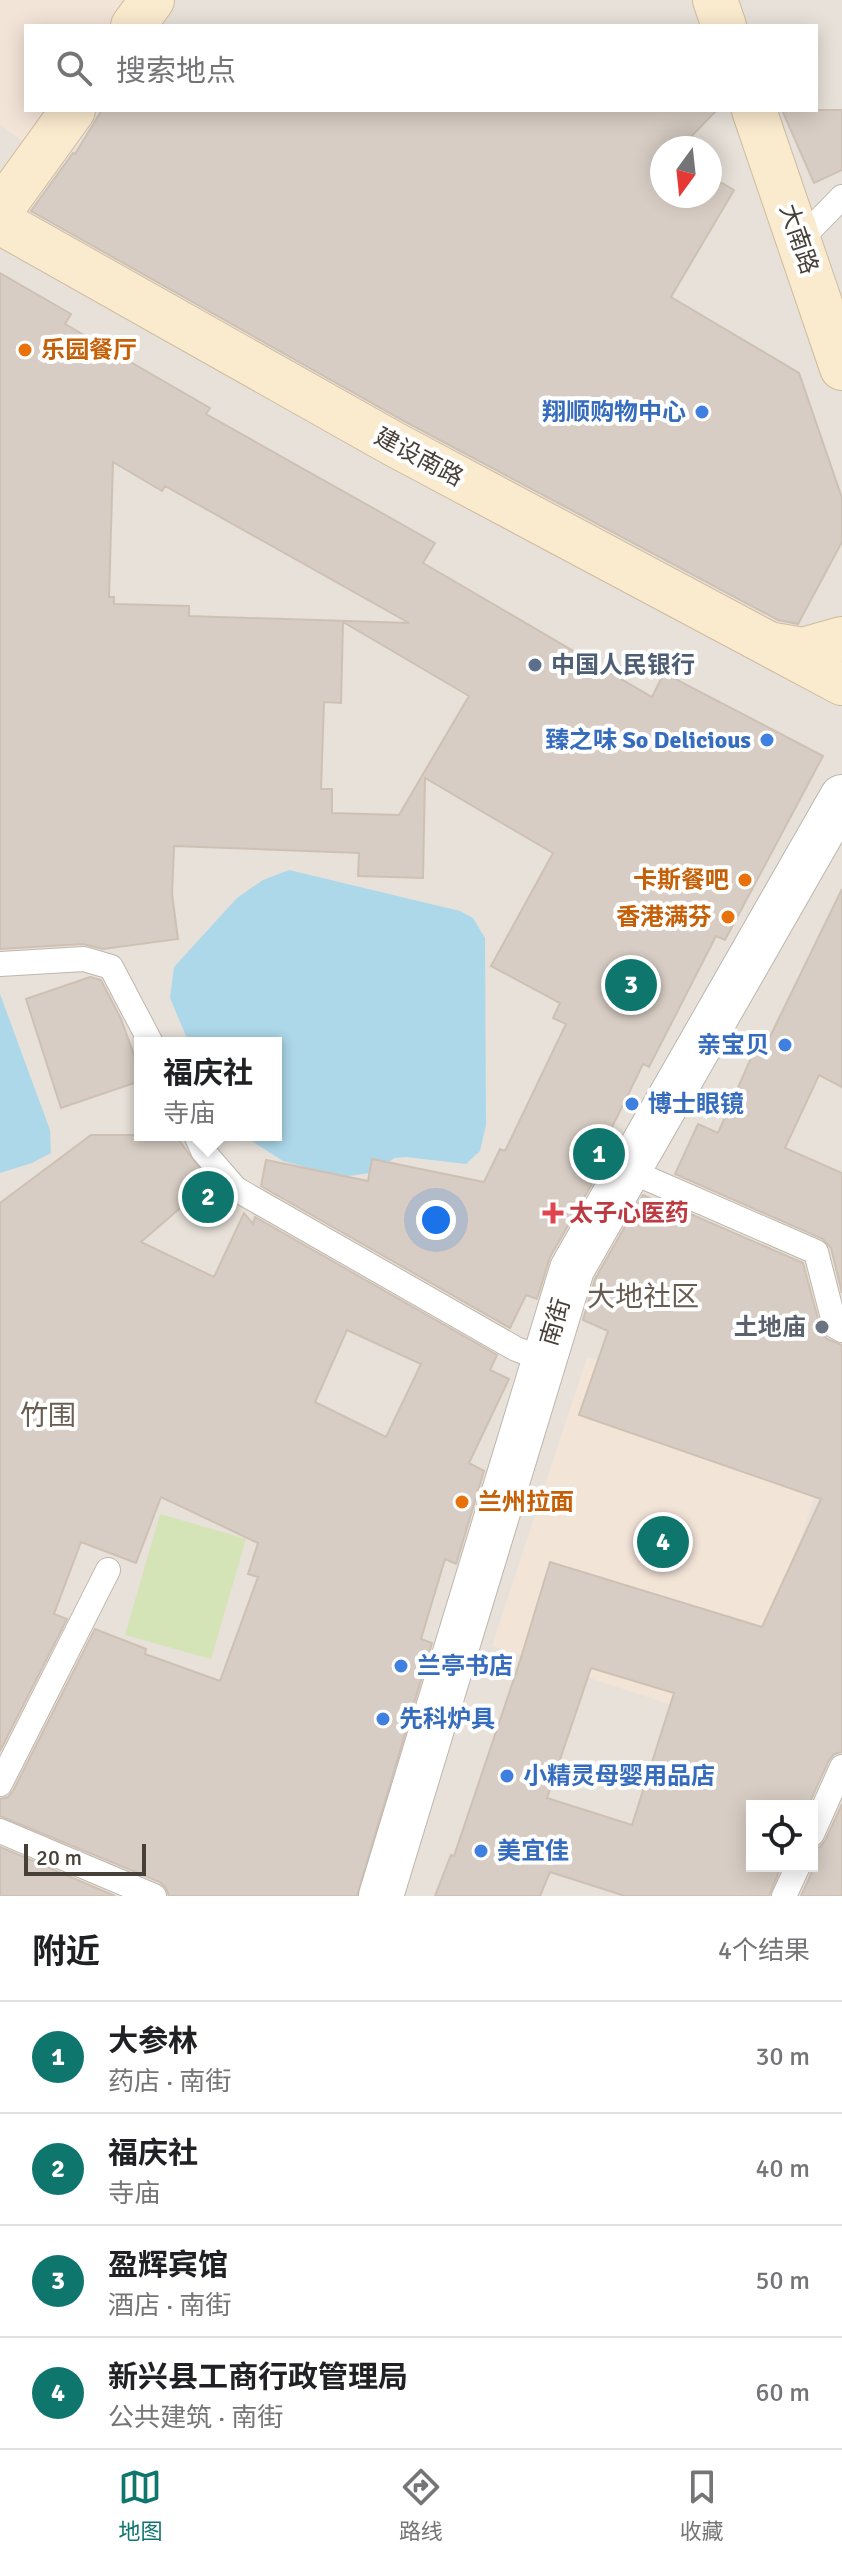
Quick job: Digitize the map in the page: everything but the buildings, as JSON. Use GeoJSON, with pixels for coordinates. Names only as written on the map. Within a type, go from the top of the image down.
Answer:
{"type":"FeatureCollection","features":[{"type":"Feature","properties":{"kind":"street"},"geometry":{"type":"LineString","coordinates":[[134,24],[152,0]]}},
{"type":"Feature","properties":{"kind":"street"},"geometry":{"type":"LineString","coordinates":[[715,0],[723,24]]}},
{"type":"Feature","properties":{"kind":"street"},"geometry":{"type":"LineString","coordinates":[[0,211],[72,112]]}},
{"type":"Feature","properties":{"kind":"street","name":"大南路"},"geometry":{"type":"LineString","coordinates":[[755,112],[842,368]]}},
{"type":"Feature","properties":{"kind":"street","name":"建设南路"},"geometry":{"type":"LineString","coordinates":[[0,222],[392,443],[842,683]]}},
{"type":"Feature","properties":{"kind":"street"},"geometry":{"type":"LineString","coordinates":[[770,644],[803,650],[842,639]]}},
{"type":"Feature","properties":{"kind":"street","name":"南街"},"geometry":{"type":"LineString","coordinates":[[381,1896],[572,1269],[842,797]]}},
{"type":"Feature","properties":{"kind":"lane"},"geometry":{"type":"LineString","coordinates":[[800,240],[842,197]]}},
{"type":"Feature","properties":{"kind":"lane"},"geometry":{"type":"LineString","coordinates":[[0,964],[84,959],[111,967],[148,1037]]}},
{"type":"Feature","properties":{"kind":"lane"},"geometry":{"type":"LineString","coordinates":[[199,1141],[203,1151],[236,1189],[478,1329],[516,1349],[544,1359]]}},
{"type":"Feature","properties":{"kind":"lane"},"geometry":{"type":"LineString","coordinates":[[628,1170],[816,1252],[835,1326],[842,1330]]}},
{"type":"Feature","properties":{"kind":"lane"},"geometry":{"type":"LineString","coordinates":[[0,1784],[108,1570]]}},
{"type":"Feature","properties":{"kind":"lane"},"geometry":{"type":"LineString","coordinates":[[818,1821],[842,1767]]}},
{"type":"Feature","properties":{"kind":"lane"},"geometry":{"type":"LineString","coordinates":[[0,1831],[154,1896]]}},
{"type":"Feature","properties":{"kind":"lane"},"geometry":{"type":"LineString","coordinates":[[784,1896],[795,1872]]}},
{"type":"Feature","properties":{"kind":"shaded area"},"geometry":{"type":"Polygon","coordinates":[[[0,0],[842,0],[842,1896],[0,1896],[0,0]]]}},
{"type":"Feature","properties":{"kind":"shaded area"},"geometry":{"type":"Polygon","coordinates":[[[0,0],[152,0],[134,24],[24,24],[24,112],[72,112],[41,154],[0,125],[0,0]]]}},
{"type":"Feature","properties":{"kind":"shaded area"},"geometry":{"type":"Polygon","coordinates":[[[587,1357],[834,1437],[739,1727],[492,1646],[587,1357]]]}},
{"type":"Feature","properties":{"kind":"green space"},"geometry":{"type":"Polygon","coordinates":[[[160,1514],[246,1539],[211,1659],[125,1635],[160,1514]]]}},
{"type":"Feature","properties":{"kind":"water"},"geometry":{"type":"Polygon","coordinates":[[[289,870],[460,911],[473,918],[485,938],[486,1125],[480,1151],[466,1164],[395,1158],[370,1173],[342,1177],[283,1161],[252,1141],[282,1141],[282,1037],[186,1037],[170,998],[174,967],[237,898],[263,880],[289,870]]]}},
{"type":"Feature","properties":{"kind":"water"},"geometry":{"type":"Polygon","coordinates":[[[0,994],[50,1130],[51,1153],[0,1173],[0,994]]]}},
{"type":"Feature","properties":{"kind":"place","name":"乐园餐厅"},"geometry":{"type":"Point","coordinates":[25,350]}},
{"type":"Feature","properties":{"kind":"place","name":"翔顺购物中心"},"geometry":{"type":"Point","coordinates":[702,412]}},
{"type":"Feature","properties":{"kind":"place","name":"中国人民银行"},"geometry":{"type":"Point","coordinates":[535,665]}},
{"type":"Feature","properties":{"kind":"place","name":"臻之味 So Delicious"},"geometry":{"type":"Point","coordinates":[767,740]}},
{"type":"Feature","properties":{"kind":"place","name":"卡斯餐吧"},"geometry":{"type":"Point","coordinates":[745,880]}},
{"type":"Feature","properties":{"kind":"place","name":"香港满芬"},"geometry":{"type":"Point","coordinates":[728,917]}},
{"type":"Feature","properties":{"kind":"place","name":"盈辉宾馆"},"geometry":{"type":"Point","coordinates":[631,985]}},
{"type":"Feature","properties":{"kind":"place","name":"亲宝贝"},"geometry":{"type":"Point","coordinates":[785,1045]}},
{"type":"Feature","properties":{"kind":"place","name":"博士眼镜"},"geometry":{"type":"Point","coordinates":[632,1104]}},
{"type":"Feature","properties":{"kind":"place","name":"大参林"},"geometry":{"type":"Point","coordinates":[599,1154]}},
{"type":"Feature","properties":{"kind":"place","name":"福庆社"},"geometry":{"type":"Point","coordinates":[208,1197]}},
{"type":"Feature","properties":{"kind":"place","name":"太子心医药"},"geometry":{"type":"Point","coordinates":[553,1213]}},
{"type":"Feature","properties":{"kind":"place","name":"土地庙"},"geometry":{"type":"Point","coordinates":[822,1327]}},
{"type":"Feature","properties":{"kind":"place","name":"兰州拉面"},"geometry":{"type":"Point","coordinates":[462,1502]}},
{"type":"Feature","properties":{"kind":"place","name":"新兴县工商行政管理局"},"geometry":{"type":"Point","coordinates":[663,1542]}},
{"type":"Feature","properties":{"kind":"place","name":"兰亭书店"},"geometry":{"type":"Point","coordinates":[401,1666]}},
{"type":"Feature","properties":{"kind":"place","name":"先科炉具"},"geometry":{"type":"Point","coordinates":[383,1719]}},
{"type":"Feature","properties":{"kind":"place","name":"小精灵母婴用品店"},"geometry":{"type":"Point","coordinates":[507,1776]}},
{"type":"Feature","properties":{"kind":"place","name":"美宜佳"},"geometry":{"type":"Point","coordinates":[481,1851]}},
{"type":"Feature","properties":{"kind":"district","name":"大地社区"},"geometry":{"type":"Point","coordinates":[643,1296]}},
{"type":"Feature","properties":{"kind":"district","name":"竹围"},"geometry":{"type":"Point","coordinates":[48,1415]}}]}
